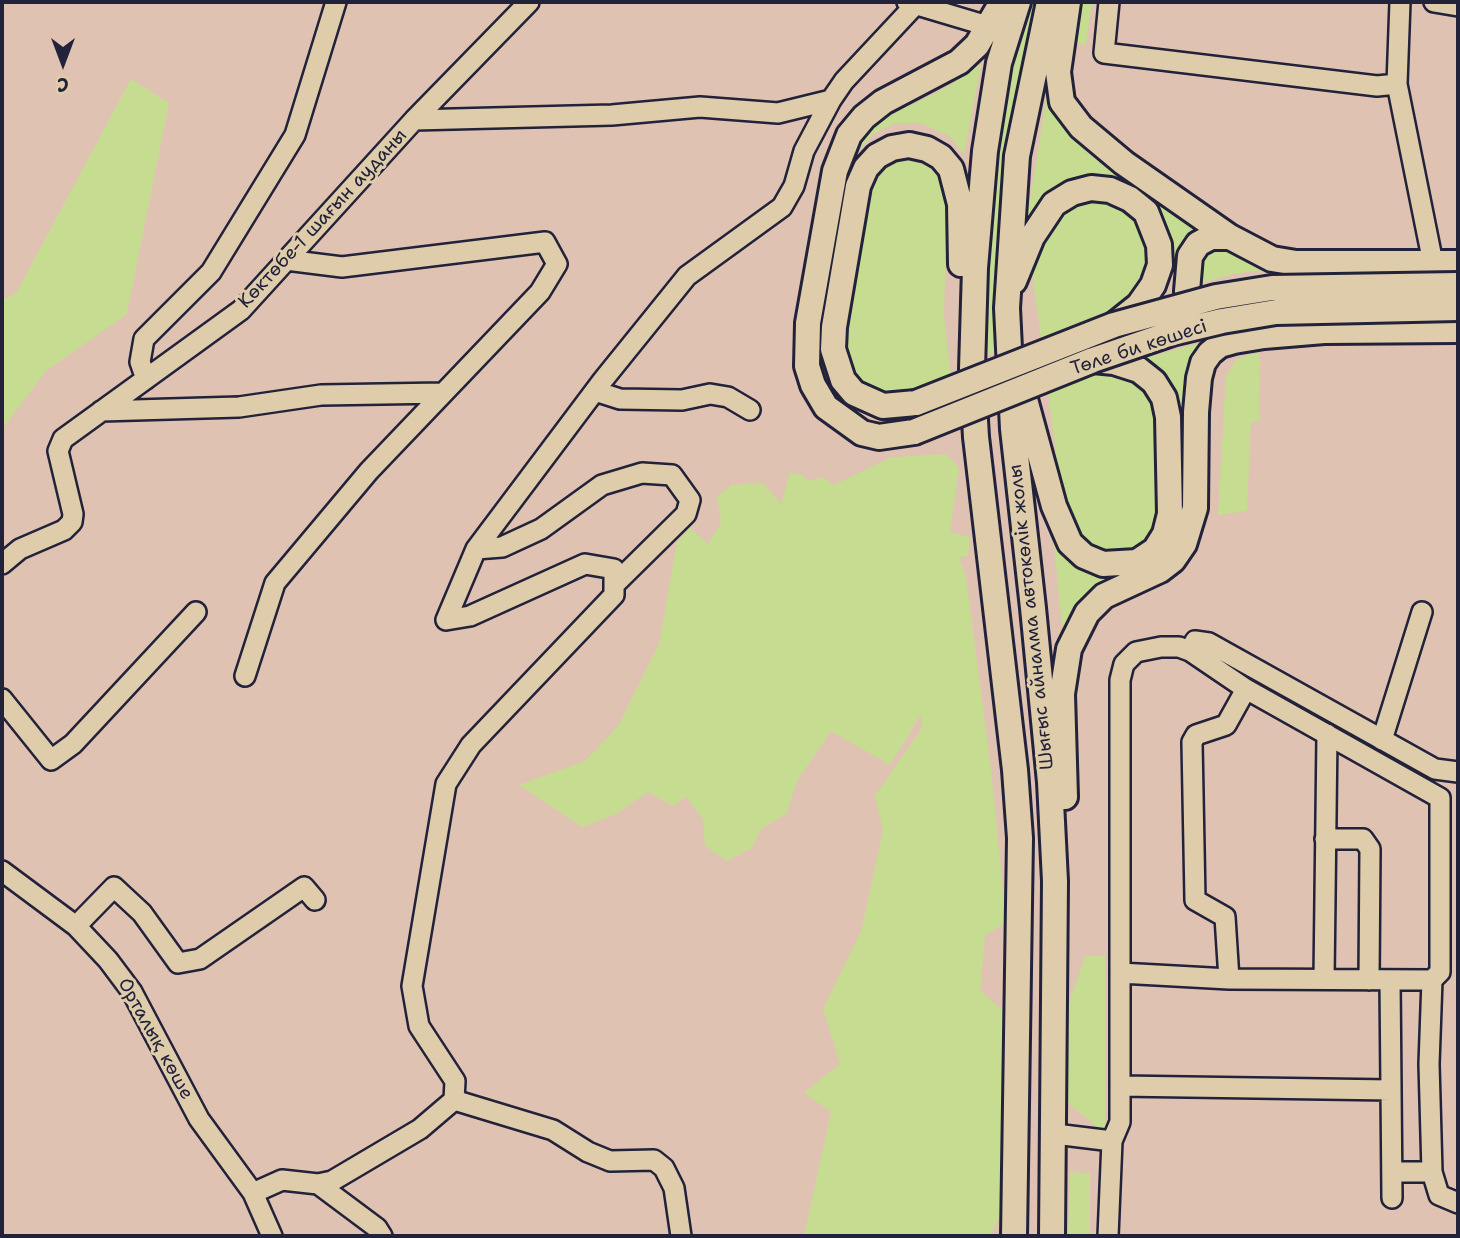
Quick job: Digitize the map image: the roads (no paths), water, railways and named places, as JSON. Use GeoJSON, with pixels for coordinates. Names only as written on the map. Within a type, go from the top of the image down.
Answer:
{"type":"FeatureCollection","features":[{"type":"Feature","properties":{"kind":"main road"},"geometry":{"type":"LineString","coordinates":[[1002,2],[999,63],[985,151],[975,268],[972,369],[976,437],[1016,769],[1020,838],[1014,1236]]}},
{"type":"Feature","properties":{"kind":"main road"},"geometry":{"type":"LineString","coordinates":[[999,29],[1018,2]]}},
{"type":"Feature","properties":{"kind":"main road","name":"Шығыс айналма автокөлік жолы"},"geometry":{"type":"LineString","coordinates":[[1049,2],[1017,156],[1007,334],[1013,429],[1049,782],[1055,881],[1055,1134],[1052,1236]]}},
{"type":"Feature","properties":{"kind":"main road"},"geometry":{"type":"LineString","coordinates":[[1068,2],[1058,72],[1062,102],[1081,127],[1124,163],[1230,237],[1272,259],[1296,263],[1458,263]]}},
{"type":"Feature","properties":{"kind":"main road","name":"Төле би көшесі"},"geometry":{"type":"LineString","coordinates":[[999,29],[959,62],[883,102],[864,117],[849,135],[835,171],[806,345],[810,376],[826,407],[862,433],[879,437],[914,432],[1093,360],[1172,333],[1276,312],[1457,328]]}},
{"type":"Feature","properties":{"kind":"main road","name":"Төле би көшесі"},"geometry":{"type":"LineString","coordinates":[[972,369],[961,294],[960,204],[954,178],[941,157],[927,149],[909,145],[892,148],[866,169],[858,186],[834,327],[834,349],[843,380],[854,393],[883,406],[916,403],[1114,325],[1216,297],[1272,288],[1458,285]]}},
{"type":"Feature","properties":{"kind":"main road"},"geometry":{"type":"LineString","coordinates":[[1007,308],[1020,267],[1042,219],[1054,204],[1072,193],[1091,188],[1110,190],[1130,199],[1146,212],[1159,246],[1160,265],[1153,285],[1139,305],[1114,325]]}},
{"type":"Feature","properties":{"kind":"main road"},"geometry":{"type":"LineString","coordinates":[[1230,237],[1211,237],[1198,244],[1186,269],[1193,321],[1200,331],[1214,339],[1234,341]]}},
{"type":"Feature","properties":{"kind":"main road"},"geometry":{"type":"LineString","coordinates":[[1055,881],[1065,809],[1062,694],[1069,649],[1087,613],[1104,596],[1160,570],[1174,560],[1184,544],[1195,508],[1196,412],[1203,363],[1220,345],[1234,341],[1324,331],[1457,328]]}},
{"type":"Feature","properties":{"kind":"main road"},"geometry":{"type":"LineString","coordinates":[[1007,334],[1060,526],[1070,543],[1084,556],[1103,564],[1121,565],[1137,562],[1155,550],[1165,534],[1170,514],[1168,416],[1164,398],[1154,383],[1139,370],[1114,362],[1093,360]]}},
{"type":"Feature","properties":{"kind":"street"},"geometry":{"type":"LineString","coordinates":[[146,379],[140,362],[144,339],[211,271],[295,135],[336,2]]}},
{"type":"Feature","properties":{"kind":"street","name":"Көктөбе-1 шағын ауданы"},"geometry":{"type":"LineString","coordinates":[[2,564],[20,549],[64,530],[72,522],[73,514],[58,450],[63,439],[241,310],[414,120],[529,2]]}},
{"type":"Feature","properties":{"kind":"street"},"geometry":{"type":"LineString","coordinates":[[1109,2],[1104,53],[1377,86],[1397,84]]}},
{"type":"Feature","properties":{"kind":"street"},"geometry":{"type":"LineString","coordinates":[[1400,2],[1397,84],[1433,263]]}},
{"type":"Feature","properties":{"kind":"street"},"geometry":{"type":"LineString","coordinates":[[1434,2],[1458,6]]}},
{"type":"Feature","properties":{"kind":"street"},"geometry":{"type":"LineString","coordinates":[[318,1184],[332,1181],[420,1129],[454,1100],[455,1081],[419,1026],[412,986],[446,784],[471,745],[614,595],[614,569],[585,564],[470,616],[446,620],[476,549],[595,391],[687,276],[782,207],[794,186],[804,151],[831,100],[911,3],[960,9],[999,29]]}},
{"type":"Feature","properties":{"kind":"street"},"geometry":{"type":"LineString","coordinates":[[414,120],[612,115],[700,107],[778,113],[831,100]]}},
{"type":"Feature","properties":{"kind":"street"},"geometry":{"type":"LineString","coordinates":[[245,676],[275,583],[369,471],[540,292],[558,264],[545,242],[342,267],[286,260]]}},
{"type":"Feature","properties":{"kind":"street"},"geometry":{"type":"LineString","coordinates":[[595,391],[620,399],[682,400],[710,394],[728,397],[750,410]]}},
{"type":"Feature","properties":{"kind":"street"},"geometry":{"type":"LineString","coordinates":[[101,411],[239,407],[321,395],[443,393]]}},
{"type":"Feature","properties":{"kind":"street"},"geometry":{"type":"LineString","coordinates":[[476,549],[502,547],[541,529],[602,485],[642,473],[672,475],[690,500],[685,514],[614,585]]}},
{"type":"Feature","properties":{"kind":"street"},"geometry":{"type":"LineString","coordinates":[[2,699],[51,760],[73,744],[196,612]]}},
{"type":"Feature","properties":{"kind":"street"},"geometry":{"type":"LineString","coordinates":[[1382,740],[1422,612]]}},
{"type":"Feature","properties":{"kind":"street"},"geometry":{"type":"LineString","coordinates":[[1190,651],[1195,641],[1209,643],[1435,769],[1458,772]]}},
{"type":"Feature","properties":{"kind":"street"},"geometry":{"type":"LineString","coordinates":[[1108,1236],[1112,1141],[1120,1122],[1120,680],[1124,664],[1136,652],[1161,648],[1180,647],[1190,651],[1246,689],[1440,798],[1440,972],[1432,980],[1429,1064],[1432,1172],[1439,1195],[1458,1203]]}},
{"type":"Feature","properties":{"kind":"street"},"geometry":{"type":"LineString","coordinates":[[1229,979],[1225,917],[1195,900],[1192,742],[1196,735],[1226,725],[1246,689]]}},
{"type":"Feature","properties":{"kind":"street"},"geometry":{"type":"LineString","coordinates":[[1324,979],[1327,734]]}},
{"type":"Feature","properties":{"kind":"street"},"geometry":{"type":"LineString","coordinates":[[1325,839],[1363,839],[1370,849],[1369,980]]}},
{"type":"Feature","properties":{"kind":"street","name":"Орталық көше"},"geometry":{"type":"LineString","coordinates":[[2,870],[76,926],[108,960],[132,992],[199,1119],[253,1193],[272,1236]]}},
{"type":"Feature","properties":{"kind":"street"},"geometry":{"type":"LineString","coordinates":[[76,926],[114,887],[142,913],[178,963],[200,959],[304,887],[315,900]]}},
{"type":"Feature","properties":{"kind":"street"},"geometry":{"type":"LineString","coordinates":[[1120,973],[1229,979],[1432,980]]}},
{"type":"Feature","properties":{"kind":"street"},"geometry":{"type":"LineString","coordinates":[[1390,980],[1392,1198]]}},
{"type":"Feature","properties":{"kind":"street"},"geometry":{"type":"LineString","coordinates":[[1120,1086],[1391,1090]]}},
{"type":"Feature","properties":{"kind":"street"},"geometry":{"type":"LineString","coordinates":[[454,1100],[552,1130],[588,1152],[610,1161],[654,1160],[664,1168],[674,1188],[681,1236]]}},
{"type":"Feature","properties":{"kind":"street"},"geometry":{"type":"LineString","coordinates":[[1055,1134],[1112,1141]]}},
{"type":"Feature","properties":{"kind":"street"},"geometry":{"type":"LineString","coordinates":[[1392,1172],[1432,1172]]}},
{"type":"Feature","properties":{"kind":"street"},"geometry":{"type":"LineString","coordinates":[[253,1193],[282,1180],[296,1179],[318,1184],[377,1228],[382,1236]]}}]}
